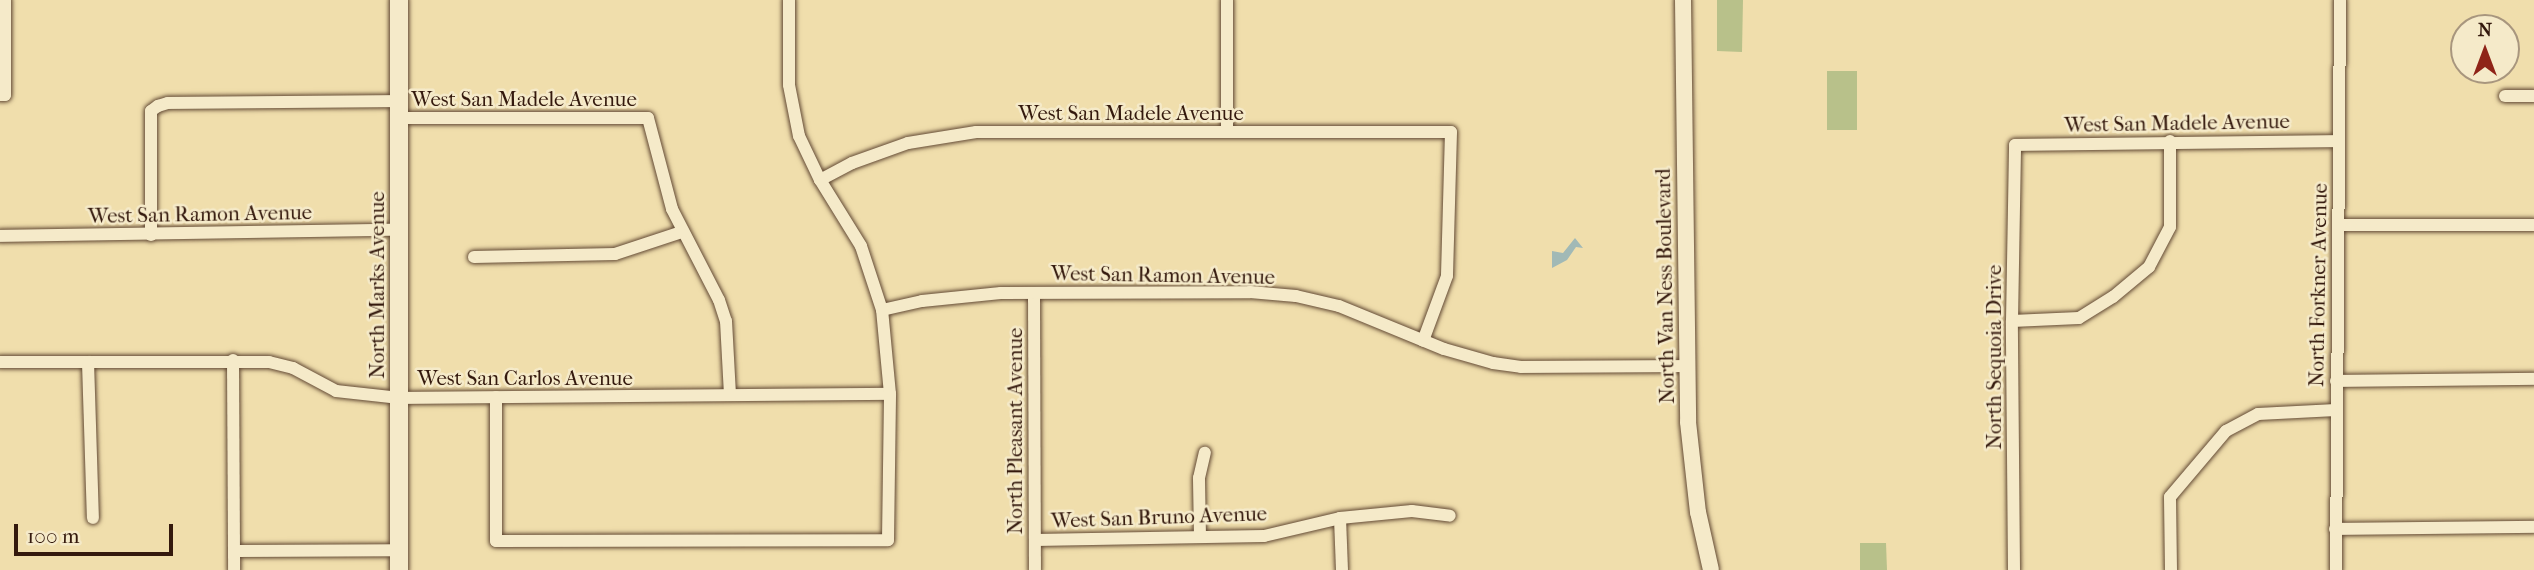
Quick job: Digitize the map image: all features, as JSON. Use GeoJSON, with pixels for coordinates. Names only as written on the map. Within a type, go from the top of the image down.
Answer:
{"type":"FeatureCollection","features":[{"type":"Feature","properties":{"kind":"main road","name":"North Marks Avenue"},"geometry":{"type":"LineString","coordinates":[[399,0],[399,570]]}},
{"type":"Feature","properties":{"kind":"street"},"geometry":{"type":"LineString","coordinates":[[3,95],[5,0]]}},
{"type":"Feature","properties":{"kind":"street"},"geometry":{"type":"LineString","coordinates":[[496,397],[496,541],[888,540],[890,394],[882,310],[861,246],[820,180],[799,136],[791,108],[789,0]]}},
{"type":"Feature","properties":{"kind":"street"},"geometry":{"type":"LineString","coordinates":[[1227,0],[1227,132]]}},
{"type":"Feature","properties":{"kind":"street","name":"North Van Ness Boulevard"},"geometry":{"type":"LineString","coordinates":[[1683,0],[1686,366],[1691,462],[1711,570]]}},
{"type":"Feature","properties":{"kind":"street","name":"North Forkner Avenue"},"geometry":{"type":"LineString","coordinates":[[2336,570],[2340,0]]}},
{"type":"Feature","properties":{"kind":"street"},"geometry":{"type":"LineString","coordinates":[[2505,96],[2534,96]]}},
{"type":"Feature","properties":{"kind":"street","name":"West San Madele Avenue"},"geometry":{"type":"LineString","coordinates":[[151,235],[151,111],[168,103],[648,117],[662,179],[682,232]]}},
{"type":"Feature","properties":{"kind":"street","name":"West San Madele Avenue"},"geometry":{"type":"LineString","coordinates":[[820,180],[876,153],[940,136],[976,132],[1451,132],[1447,276],[1423,341]]}},
{"type":"Feature","properties":{"kind":"street"},"geometry":{"type":"LineString","coordinates":[[2012,321],[2079,318],[2113,297],[2149,267],[2170,228],[2170,141]]}},
{"type":"Feature","properties":{"kind":"street","name":"West San Madele Avenue"},"geometry":{"type":"LineString","coordinates":[[2015,145],[2339,141]]}},
{"type":"Feature","properties":{"kind":"street","name":"North Sequoia Drive"},"geometry":{"type":"LineString","coordinates":[[2014,570],[2012,321],[2015,145]]}},
{"type":"Feature","properties":{"kind":"street"},"geometry":{"type":"LineString","coordinates":[[2337,225],[2534,225]]}},
{"type":"Feature","properties":{"kind":"street","name":"West San Ramon Avenue"},"geometry":{"type":"LineString","coordinates":[[0,236],[400,230]]}},
{"type":"Feature","properties":{"kind":"street"},"geometry":{"type":"LineString","coordinates":[[474,257],[615,254],[639,249],[682,232],[719,300],[726,321],[730,396]]}},
{"type":"Feature","properties":{"kind":"street","name":"West San Ramon Avenue"},"geometry":{"type":"LineString","coordinates":[[882,310],[961,296],[1250,292],[1296,296],[1378,319],[1423,341],[1467,357],[1521,367],[1686,366]]}},
{"type":"Feature","properties":{"kind":"street","name":"North Pleasant Avenue"},"geometry":{"type":"LineString","coordinates":[[1034,293],[1035,570]]}},
{"type":"Feature","properties":{"kind":"street"},"geometry":{"type":"LineString","coordinates":[[233,360],[234,570]]}},
{"type":"Feature","properties":{"kind":"street","name":"West San Carlos Avenue"},"geometry":{"type":"LineString","coordinates":[[0,362],[269,362],[293,368],[344,393],[400,398],[890,394]]}},
{"type":"Feature","properties":{"kind":"street"},"geometry":{"type":"LineString","coordinates":[[88,362],[93,518]]}},
{"type":"Feature","properties":{"kind":"street"},"geometry":{"type":"LineString","coordinates":[[2336,381],[2534,379]]}},
{"type":"Feature","properties":{"kind":"street"},"geometry":{"type":"LineString","coordinates":[[2171,570],[2170,497],[2226,431],[2258,414],[2336,410]]}},
{"type":"Feature","properties":{"kind":"street"},"geometry":{"type":"LineString","coordinates":[[1200,537],[1199,478],[1205,453]]}},
{"type":"Feature","properties":{"kind":"street","name":"West San Bruno Avenue"},"geometry":{"type":"LineString","coordinates":[[1035,540],[1264,536],[1340,518],[1412,511],[1450,516]]}},
{"type":"Feature","properties":{"kind":"street"},"geometry":{"type":"LineString","coordinates":[[1340,518],[1342,570]]}},
{"type":"Feature","properties":{"kind":"street"},"geometry":{"type":"LineString","coordinates":[[2335,529],[2534,527]]}},
{"type":"Feature","properties":{"kind":"street"},"geometry":{"type":"LineString","coordinates":[[235,551],[399,551]]}},
{"type":"Feature","properties":{"kind":"green space"},"geometry":{"type":"Polygon","coordinates":[[[1717,0],[1743,0],[1742,52],[1717,51],[1717,0]]]}},
{"type":"Feature","properties":{"kind":"green space"},"geometry":{"type":"Polygon","coordinates":[[[1827,71],[1857,71],[1857,130],[1827,130],[1827,71]]]}},
{"type":"Feature","properties":{"kind":"green space"},"geometry":{"type":"Polygon","coordinates":[[[1860,543],[1886,543],[1887,570],[1860,570],[1860,543]]]}},
{"type":"Feature","properties":{"kind":"water"},"geometry":{"type":"Polygon","coordinates":[[[1575,238],[1583,248],[1576,247],[1567,260],[1552,268],[1552,251],[1563,253],[1575,238]]]}}]}
